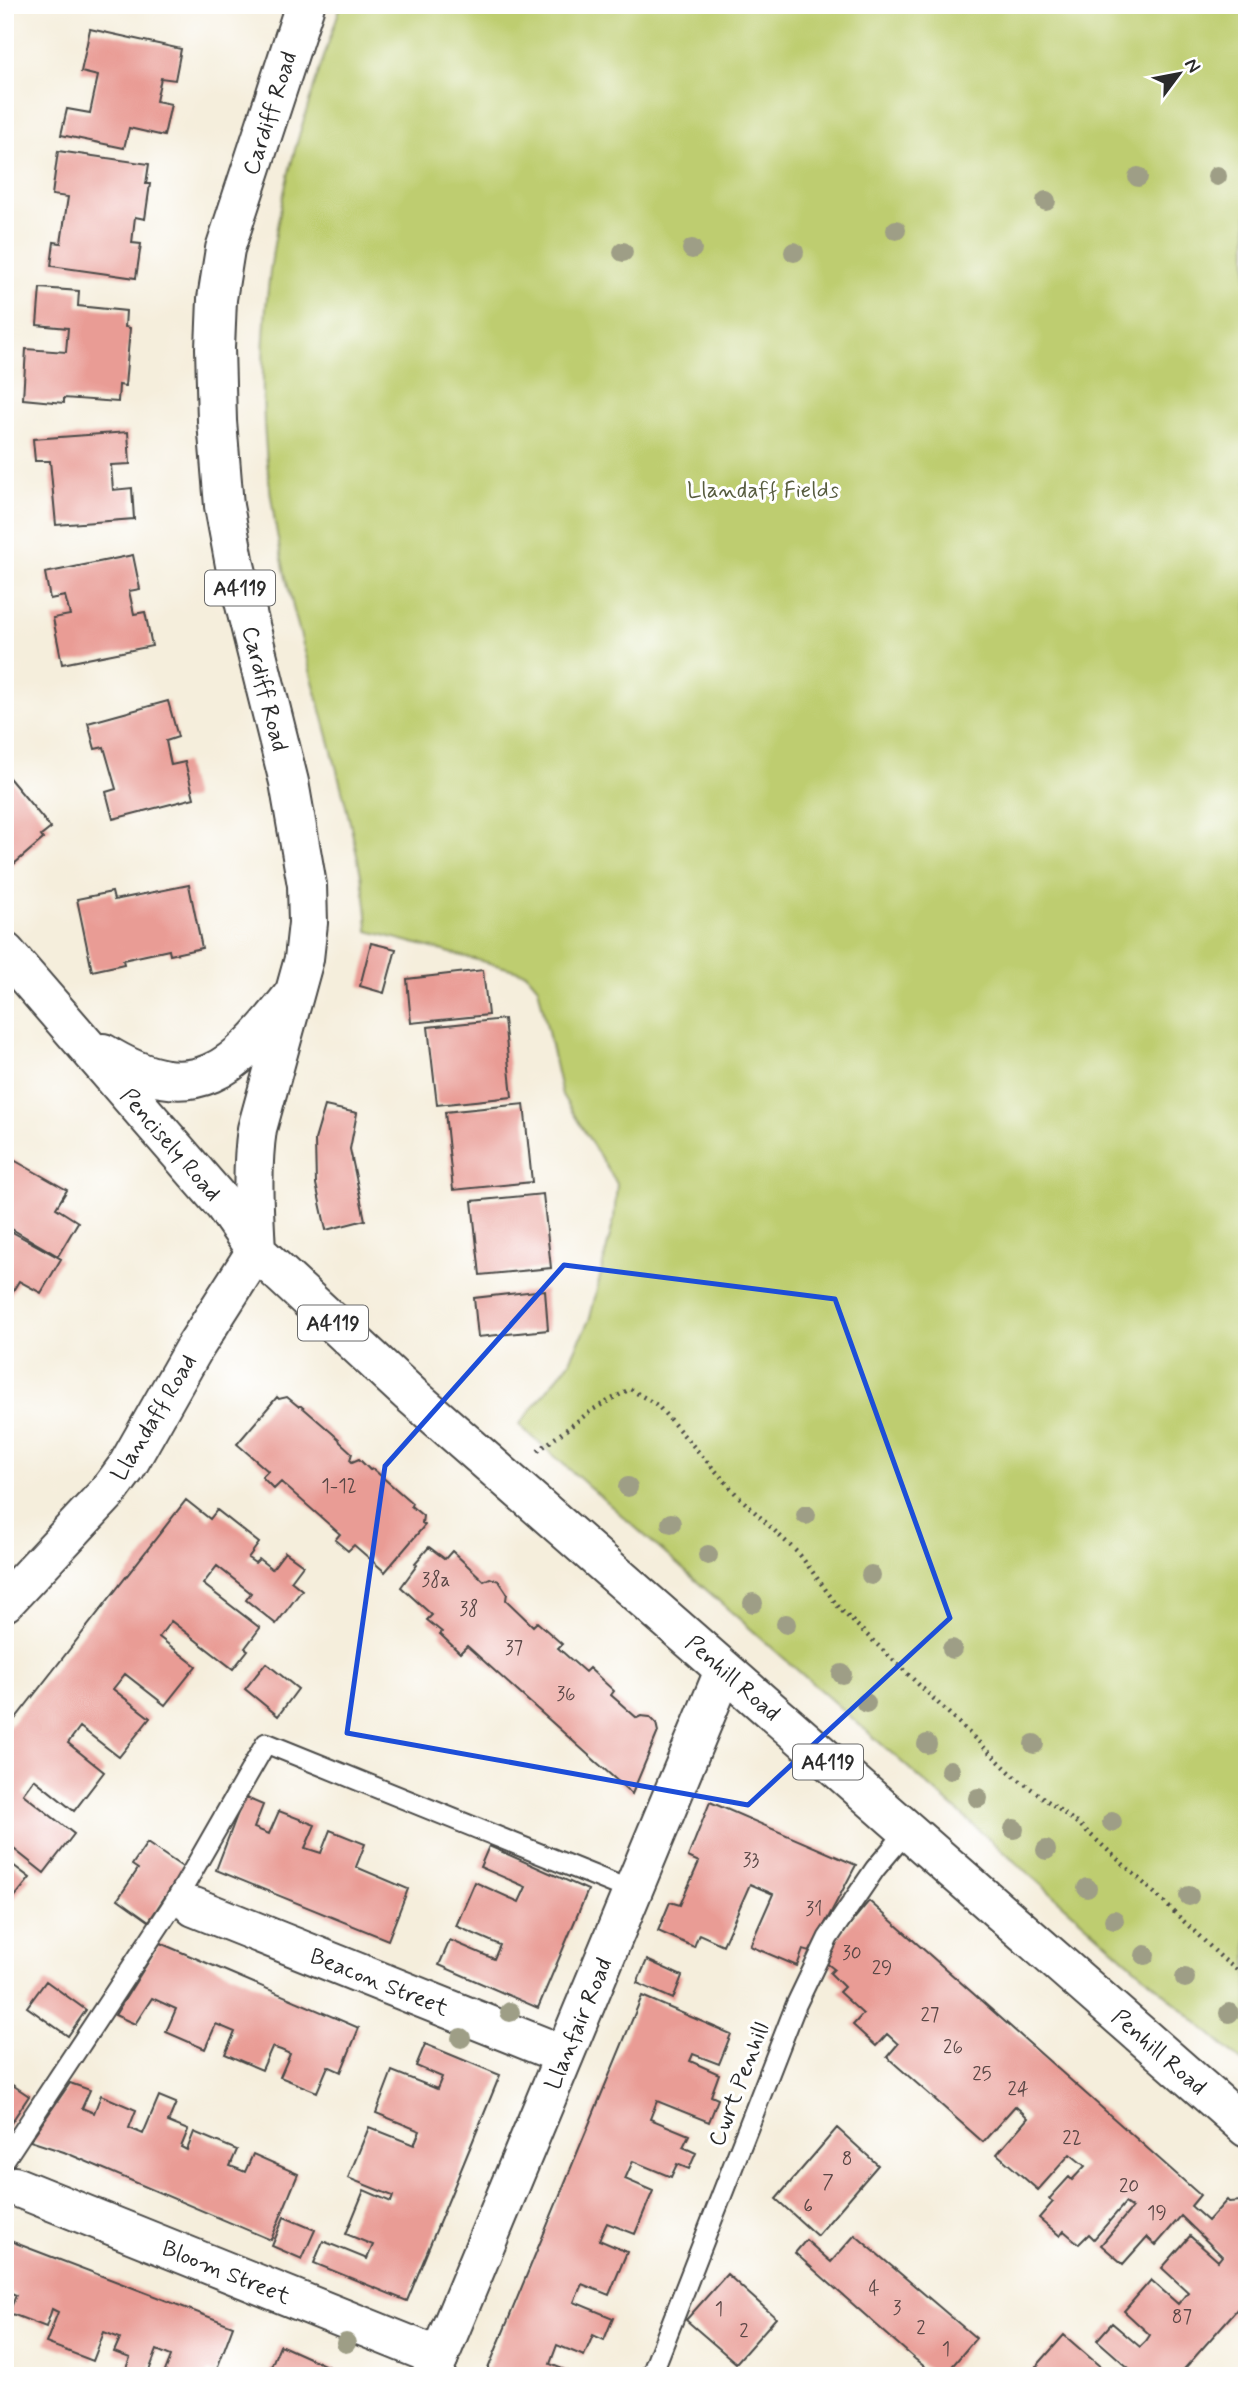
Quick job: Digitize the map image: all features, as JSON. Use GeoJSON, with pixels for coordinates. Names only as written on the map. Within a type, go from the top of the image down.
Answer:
{"type":"FeatureCollection","features":[{"type":"Feature","properties":{"kind":"main road","name":"Cardiff Road"},"geometry":{"type":"LineString","coordinates":[[256,1251],[252,1190],[257,1129],[304,959],[308,923],[307,885],[289,782],[234,565],[224,506],[217,421],[215,348],[217,299],[225,249],[305,5]]}},
{"type":"Feature","properties":{"kind":"main road","name":"Pencisely Road"},"geometry":{"type":"LineString","coordinates":[[5,952],[223,1205],[256,1251]]}},
{"type":"Feature","properties":{"kind":"main road","name":"Pencisely Road"},"geometry":{"type":"LineString","coordinates":[[80,1039],[124,1066],[150,1077],[175,1080],[196,1077],[216,1072],[236,1058],[262,1035],[293,995]]}},
{"type":"Feature","properties":{"kind":"main road","name":"Llandaff Road"},"geometry":{"type":"LineString","coordinates":[[5,1602],[109,1491],[126,1468],[193,1350],[256,1251]]}},
{"type":"Feature","properties":{"kind":"main road","name":"Penhill Road"},"geometry":{"type":"LineString","coordinates":[[256,1251],[400,1385],[1247,2128]]}},
{"type":"Feature","properties":{"kind":"main road","name":"Llanfair Road"},"geometry":{"type":"LineString","coordinates":[[435,2366],[724,1671]]}},
{"type":"Feature","properties":{"kind":"main road","name":"Beacon Street"},"geometry":{"type":"LineString","coordinates":[[185,1903],[564,2056]]}},
{"type":"Feature","properties":{"kind":"main road","name":"Bloom Street"},"geometry":{"type":"LineString","coordinates":[[8,2176],[435,2366]]}},
{"type":"Feature","properties":{"kind":"lane"},"geometry":{"type":"LineString","coordinates":[[8,2176],[185,1903],[267,1743],[632,1891]]}},
{"type":"Feature","properties":{"kind":"lane","name":"Cwrt Penhill"},"geometry":{"type":"LineString","coordinates":[[651,2376],[796,2005],[828,1938],[875,1869],[907,1831]]}},
{"type":"Feature","properties":{"kind":"path"},"geometry":{"type":"LineString","coordinates":[[538,1451],[592,1410],[630,1389],[657,1405],[736,1494],[800,1555],[840,1609],[1014,1776],[1081,1826],[1223,1959],[1247,1978]]}},
{"type":"Feature","properties":{"kind":"highlighted area"},"geometry":{"type":"Polygon","coordinates":[[[564,1265],[835,1299],[950,1618],[748,1805],[347,1733],[385,1466],[564,1265]]]}},
{"type":"Feature","properties":{"kind":"green space","name":"Llandaff Fields"},"geometry":{"type":"Polygon","coordinates":[[[341,5],[1247,5],[1247,2066],[519,1425],[569,1363],[590,1318],[614,1219],[617,1184],[562,1095],[538,987],[526,973],[368,931],[364,892],[351,827],[293,607],[271,498],[263,390],[269,281],[289,172],[341,5]]]}},
{"type":"Feature","properties":{"kind":"building"},"geometry":{"type":"Polygon","coordinates":[[[90,29],[181,49],[175,80],[161,78],[156,101],[171,104],[164,136],[129,128],[124,148],[61,135],[67,109],[90,113],[98,76],[81,72],[90,29]]]}},
{"type":"Feature","properties":{"kind":"building"},"geometry":{"type":"Polygon","coordinates":[[[58,151],[149,164],[146,184],[150,184],[145,219],[135,217],[132,243],[141,244],[136,278],[51,266],[54,242],[61,243],[68,197],[52,195],[58,151]]]}},
{"type":"Feature","properties":{"kind":"building"},"geometry":{"type":"Polygon","coordinates":[[[40,288],[79,291],[78,306],[126,311],[125,327],[130,328],[125,386],[119,385],[118,402],[64,398],[64,403],[23,399],[26,349],[66,352],[68,328],[37,325],[40,288]]]}},
{"type":"Feature","properties":{"kind":"building"},"geometry":{"type":"Polygon","coordinates":[[[128,432],[130,464],[111,465],[113,490],[132,488],[134,519],[56,525],[50,461],[35,461],[33,439],[128,432]]]}},
{"type":"Feature","properties":{"kind":"building"},"geometry":{"type":"Polygon","coordinates":[[[133,555],[140,589],[129,591],[134,614],[145,612],[152,646],[62,664],[53,618],[70,615],[65,596],[50,599],[45,573],[133,555]]]}},
{"type":"Feature","properties":{"kind":"building"},"geometry":{"type":"Polygon","coordinates":[[[168,701],[178,737],[166,741],[171,765],[185,762],[194,798],[113,819],[106,792],[116,789],[104,747],[95,749],[88,723],[168,701]]]}},
{"type":"Feature","properties":{"kind":"building"},"geometry":{"type":"Polygon","coordinates":[[[5,773],[51,828],[41,836],[43,839],[7,870],[5,773]]]}},
{"type":"Feature","properties":{"kind":"building"},"geometry":{"type":"Polygon","coordinates":[[[189,885],[202,948],[170,955],[169,950],[123,960],[124,964],[92,971],[77,899],[112,892],[114,900],[189,885]]]}},
{"type":"Feature","properties":{"kind":"building"},"geometry":{"type":"Polygon","coordinates":[[[371,943],[396,949],[384,993],[360,986],[371,943]]]}},
{"type":"Feature","properties":{"kind":"building"},"geometry":{"type":"Polygon","coordinates":[[[483,970],[488,1015],[411,1023],[407,979],[483,970]]]}},
{"type":"Feature","properties":{"kind":"building"},"geometry":{"type":"Polygon","coordinates":[[[504,1019],[512,1097],[437,1105],[428,1027],[504,1019]]]}},
{"type":"Feature","properties":{"kind":"building"},"geometry":{"type":"Polygon","coordinates":[[[524,1104],[532,1182],[453,1190],[445,1112],[524,1104]]]}},
{"type":"Feature","properties":{"kind":"building"},"geometry":{"type":"Polygon","coordinates":[[[325,1106],[357,1113],[350,1149],[365,1220],[326,1230],[316,1184],[315,1140],[325,1106]]]}},
{"type":"Feature","properties":{"kind":"building"},"geometry":{"type":"Polygon","coordinates":[[[5,1155],[67,1190],[56,1208],[78,1222],[58,1256],[5,1225],[5,1155]]]}},
{"type":"Feature","properties":{"kind":"building"},"geometry":{"type":"Polygon","coordinates":[[[543,1194],[551,1268],[480,1275],[472,1201],[543,1194]]]}},
{"type":"Feature","properties":{"kind":"building"},"geometry":{"type":"Polygon","coordinates":[[[5,1228],[61,1259],[41,1293],[19,1281],[8,1299],[5,1297],[5,1228]]]}},
{"type":"Feature","properties":{"kind":"building"},"geometry":{"type":"Polygon","coordinates":[[[545,1290],[548,1330],[478,1337],[474,1298],[545,1290]]]}},
{"type":"Feature","properties":{"kind":"building"},"geometry":{"type":"Polygon","coordinates":[[[277,1397],[287,1397],[301,1406],[352,1453],[352,1462],[359,1459],[370,1470],[373,1469],[423,1516],[422,1523],[425,1525],[385,1572],[354,1545],[348,1551],[335,1540],[340,1534],[281,1482],[274,1489],[262,1477],[268,1471],[237,1444],[277,1397]]]}},
{"type":"Feature","properties":{"kind":"building"},"geometry":{"type":"Polygon","coordinates":[[[186,1500],[210,1519],[217,1510],[259,1543],[248,1558],[255,1563],[259,1559],[272,1569],[285,1552],[303,1565],[291,1581],[302,1590],[276,1624],[246,1600],[251,1593],[217,1566],[203,1584],[260,1628],[245,1648],[248,1650],[233,1669],[171,1621],[159,1637],[196,1666],[165,1705],[125,1674],[113,1689],[150,1718],[119,1757],[80,1727],[68,1743],[104,1772],[74,1811],[34,1779],[23,1794],[74,1834],[44,1873],[5,1842],[5,1732],[186,1500]]]}},
{"type":"Feature","properties":{"kind":"building"},"geometry":{"type":"Polygon","coordinates":[[[429,1547],[445,1559],[452,1551],[484,1581],[490,1578],[499,1581],[507,1593],[506,1600],[533,1626],[537,1622],[562,1644],[558,1648],[585,1672],[589,1668],[614,1691],[611,1695],[637,1718],[650,1717],[656,1723],[658,1732],[632,1794],[467,1646],[460,1653],[440,1634],[442,1632],[427,1620],[432,1615],[401,1587],[417,1565],[415,1563],[429,1547]]]}},
{"type":"Feature","properties":{"kind":"building"},"geometry":{"type":"Polygon","coordinates":[[[266,1663],[298,1689],[278,1716],[245,1689],[266,1663]]]}},
{"type":"Feature","properties":{"kind":"building"},"geometry":{"type":"Polygon","coordinates":[[[244,1797],[263,1805],[254,1828],[269,1834],[279,1811],[315,1825],[305,1848],[321,1853],[330,1830],[365,1844],[356,1867],[408,1889],[388,1940],[216,1870],[244,1797]]]}},
{"type":"Feature","properties":{"kind":"building"},"geometry":{"type":"Polygon","coordinates":[[[710,1802],[856,1865],[810,1952],[803,1950],[797,1966],[750,1946],[773,1894],[750,1884],[723,1945],[699,1934],[694,1947],[658,1931],[670,1902],[680,1905],[699,1862],[688,1857],[710,1802]]]}},
{"type":"Feature","properties":{"kind":"building"},"geometry":{"type":"Polygon","coordinates":[[[147,1843],[184,1868],[149,1921],[118,1899],[138,1869],[132,1865],[147,1843]]]}},
{"type":"Feature","properties":{"kind":"building"},"geometry":{"type":"Polygon","coordinates":[[[489,1846],[588,1890],[538,2008],[439,1965],[450,1940],[494,1959],[500,1945],[456,1926],[475,1882],[519,1902],[526,1887],[480,1867],[489,1846]]]}},
{"type":"Feature","properties":{"kind":"building"},"geometry":{"type":"Polygon","coordinates":[[[5,1859],[30,1878],[5,1909],[5,1859]]]}},
{"type":"Feature","properties":{"kind":"building"},"geometry":{"type":"Polygon","coordinates":[[[869,1901],[1200,2195],[1191,2206],[1208,2221],[1227,2200],[1241,2201],[1247,2205],[1247,2298],[1178,2376],[1138,2376],[1097,2340],[1112,2323],[1140,2347],[1146,2341],[1150,2335],[1124,2311],[1151,2280],[1178,2304],[1188,2292],[1162,2268],[1190,2236],[1218,2261],[1222,2256],[1181,2216],[1156,2245],[1147,2237],[1123,2264],[1101,2245],[1132,2208],[1125,2203],[1094,2239],[1089,2234],[1079,2244],[1064,2231],[1060,2236],[1039,2218],[1053,2202],[1049,2199],[1069,2177],[1072,2180],[1085,2166],[1070,2154],[1038,2190],[997,2154],[1028,2118],[1022,2112],[1015,2106],[983,2142],[887,2057],[898,2044],[887,2034],[876,2046],[853,2025],[863,2014],[839,1992],[844,1987],[830,1973],[834,1969],[825,1962],[835,1942],[869,1901]]]}},
{"type":"Feature","properties":{"kind":"building"},"geometry":{"type":"Polygon","coordinates":[[[160,1943],[359,2028],[341,2072],[328,2066],[317,2092],[280,2077],[290,2054],[281,2050],[272,2047],[262,2070],[225,2054],[235,2032],[216,2024],[205,2049],[166,2032],[176,2009],[152,1998],[135,2024],[115,2015],[160,1943]]]}},
{"type":"Feature","properties":{"kind":"building"},"geometry":{"type":"Polygon","coordinates":[[[647,1960],[682,1976],[673,1999],[637,1983],[647,1960]]]}},
{"type":"Feature","properties":{"kind":"building"},"geometry":{"type":"Polygon","coordinates":[[[46,1981],[86,2010],[68,2036],[27,2007],[46,1981]]]}},
{"type":"Feature","properties":{"kind":"building"},"geometry":{"type":"Polygon","coordinates":[[[642,1996],[731,2034],[719,2064],[693,2054],[690,2061],[719,2074],[711,2096],[718,2099],[709,2122],[657,2101],[650,2119],[689,2135],[683,2147],[696,2153],[689,2169],[677,2164],[671,2177],[633,2161],[625,2179],[653,2191],[635,2234],[607,2223],[599,2240],[627,2252],[609,2295],[582,2284],[574,2302],[613,2318],[604,2340],[593,2335],[584,2356],[557,2345],[550,2364],[580,2376],[485,2376],[642,1996]]]}},
{"type":"Feature","properties":{"kind":"building"},"geometry":{"type":"Polygon","coordinates":[[[425,2044],[500,2075],[407,2301],[314,2263],[323,2241],[367,2259],[373,2245],[346,2234],[364,2190],[391,2202],[393,2196],[348,2178],[369,2127],[414,2145],[420,2131],[376,2113],[392,2071],[437,2089],[442,2077],[416,2066],[425,2044]]]}},
{"type":"Feature","properties":{"kind":"building"},"geometry":{"type":"Polygon","coordinates":[[[5,2080],[29,2096],[5,2132],[5,2080]]]}},
{"type":"Feature","properties":{"kind":"building"},"geometry":{"type":"Polygon","coordinates":[[[70,2083],[90,2090],[82,2108],[94,2113],[101,2095],[136,2110],[129,2128],[143,2134],[159,2096],[176,2103],[168,2122],[188,2130],[181,2147],[187,2150],[194,2132],[237,2150],[230,2166],[245,2172],[253,2154],[298,2174],[271,2240],[64,2152],[30,2141],[70,2083]]]}},
{"type":"Feature","properties":{"kind":"building"},"geometry":{"type":"Polygon","coordinates":[[[837,2128],[878,2165],[817,2236],[776,2199],[837,2128]]]}},
{"type":"Feature","properties":{"kind":"building"},"geometry":{"type":"Polygon","coordinates":[[[284,2217],[315,2230],[302,2259],[272,2246],[284,2217]]]}},
{"type":"Feature","properties":{"kind":"building"},"geometry":{"type":"Polygon","coordinates":[[[855,2235],[976,2338],[944,2376],[936,2376],[915,2359],[795,2253],[806,2240],[831,2262],[855,2235]]]}},
{"type":"Feature","properties":{"kind":"building"},"geometry":{"type":"Polygon","coordinates":[[[5,2239],[233,2326],[215,2374],[208,2371],[207,2376],[164,2374],[171,2356],[157,2350],[147,2376],[123,2376],[130,2358],[114,2352],[120,2338],[104,2332],[93,2361],[46,2343],[58,2312],[52,2309],[46,2327],[9,2313],[16,2295],[5,2290],[5,2239]]]}},
{"type":"Feature","properties":{"kind":"building"},"geometry":{"type":"Polygon","coordinates":[[[727,2274],[776,2318],[736,2363],[686,2320],[727,2274]]]}},
{"type":"Feature","properties":{"kind":"building"},"geometry":{"type":"Polygon","coordinates":[[[1064,2335],[1111,2376],[1028,2376],[1064,2335]]]}},
{"type":"Feature","properties":{"kind":"building"},"geometry":{"type":"Polygon","coordinates":[[[280,2345],[349,2376],[267,2376],[280,2345]]]}}]}
